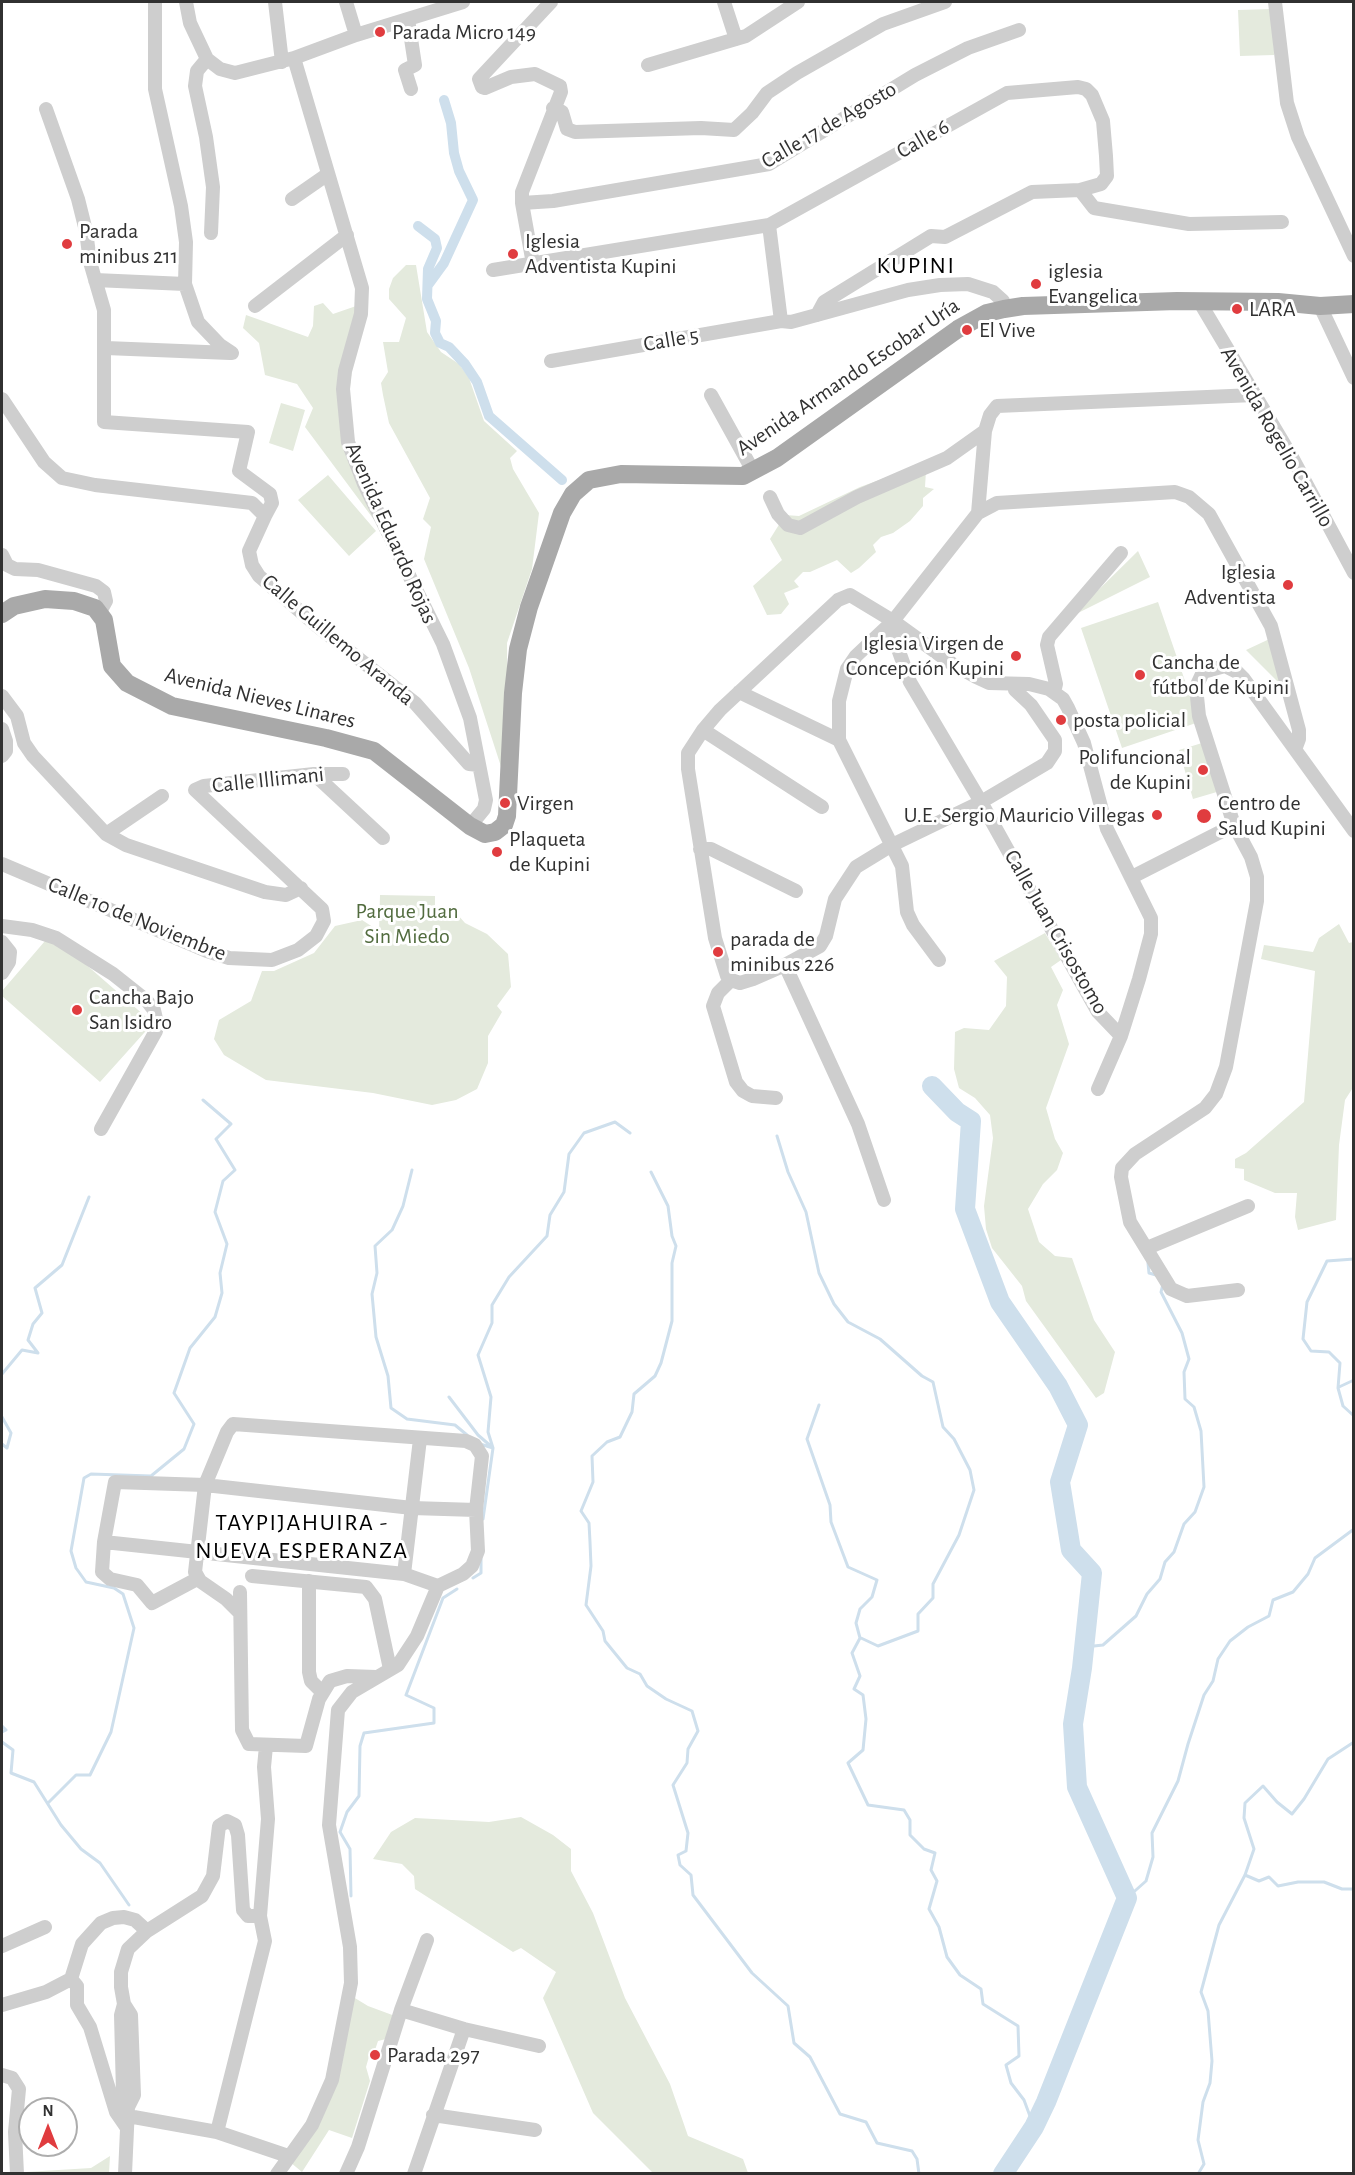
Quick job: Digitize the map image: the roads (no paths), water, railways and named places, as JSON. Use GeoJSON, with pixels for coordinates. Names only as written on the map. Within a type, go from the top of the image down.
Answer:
{"type":"FeatureCollection","features":[{"type":"Feature","properties":{"kind":"main road","name":"Avenida Armando Escobar Uría"},"geometry":{"type":"LineString","coordinates":[[470,826],[485,834],[495,832],[504,825],[507,816],[513,693],[518,649],[529,607],[562,513],[573,494],[589,480],[621,474],[743,476],[777,458],[958,329],[987,314],[1004,309],[1023,306],[1199,301],[1278,302],[1320,306],[1353,304]]}},
{"type":"Feature","properties":{"kind":"main road"},"geometry":{"type":"LineString","coordinates":[[2,614],[14,606],[45,599],[74,601],[96,608],[100,612]]}},
{"type":"Feature","properties":{"kind":"main road","name":"Avenida Nieves Linares"},"geometry":{"type":"LineString","coordinates":[[100,612],[104,620],[112,666],[127,683],[172,706],[326,738],[374,751],[470,826]]}},
{"type":"Feature","properties":{"kind":"street"},"geometry":{"type":"LineString","coordinates":[[106,348],[232,353],[220,345],[198,322],[185,284],[186,242],[181,206],[155,89],[155,2]]}},
{"type":"Feature","properties":{"kind":"street"},"geometry":{"type":"LineString","coordinates":[[186,2],[194,33],[207,59],[220,69],[235,73],[288,60],[408,19],[441,5],[463,2]]}},
{"type":"Feature","properties":{"kind":"street","name":"Avenida Eduardo Rojas"},"geometry":{"type":"LineString","coordinates":[[275,2],[288,60],[328,174],[362,288],[362,304],[343,389],[348,442],[364,484],[458,679],[470,718],[486,800],[484,809],[470,826]]}},
{"type":"Feature","properties":{"kind":"street"},"geometry":{"type":"LineString","coordinates":[[346,2],[356,35]]}},
{"type":"Feature","properties":{"kind":"street"},"geometry":{"type":"LineString","coordinates":[[533,264],[522,203],[524,186],[561,92],[560,86],[546,77],[521,74],[485,88],[479,83],[483,73],[551,2]]}},
{"type":"Feature","properties":{"kind":"street"},"geometry":{"type":"LineString","coordinates":[[724,2],[741,37],[744,52]]}},
{"type":"Feature","properties":{"kind":"street"},"geometry":{"type":"LineString","coordinates":[[648,64],[741,37],[798,2]]}},
{"type":"Feature","properties":{"kind":"street"},"geometry":{"type":"LineString","coordinates":[[553,108],[562,112],[567,129],[575,132],[700,128],[734,130],[752,113],[767,93],[797,73],[890,21],[945,2]]}},
{"type":"Feature","properties":{"kind":"street"},"geometry":{"type":"LineString","coordinates":[[1275,2],[1287,103],[1298,137],[1353,255]]}},
{"type":"Feature","properties":{"kind":"street"},"geometry":{"type":"LineString","coordinates":[[408,19],[415,65],[405,70],[411,89]]}},
{"type":"Feature","properties":{"kind":"street","name":"Calle 17 de Agosto"},"geometry":{"type":"LineString","coordinates":[[522,203],[553,201],[769,164],[915,75],[968,48],[1019,30]]}},
{"type":"Feature","properties":{"kind":"street"},"geometry":{"type":"LineString","coordinates":[[207,59],[197,71],[195,86],[213,187],[212,233]]}},
{"type":"Feature","properties":{"kind":"street","name":"Calle 6"},"geometry":{"type":"LineString","coordinates":[[493,270],[769,225],[1002,95],[1041,89],[1078,87],[1086,89],[1096,103],[1102,121],[1107,176],[1101,184],[1080,190]]}},
{"type":"Feature","properties":{"kind":"street"},"geometry":{"type":"LineString","coordinates":[[2,399],[44,462],[57,476],[95,485],[246,501],[252,503],[266,516],[272,503],[270,494],[239,471],[248,432],[104,422],[102,391],[106,348],[104,310],[95,280],[78,199],[46,109]]}},
{"type":"Feature","properties":{"kind":"street"},"geometry":{"type":"LineString","coordinates":[[292,199],[328,174]]}},
{"type":"Feature","properties":{"kind":"street"},"geometry":{"type":"LineString","coordinates":[[817,315],[824,302],[925,240],[931,237],[945,237],[1032,192],[1080,190],[1094,208],[1189,224],[1282,222]]}},
{"type":"Feature","properties":{"kind":"street"},"geometry":{"type":"LineString","coordinates":[[769,225],[786,322]]}},
{"type":"Feature","properties":{"kind":"street"},"geometry":{"type":"LineString","coordinates":[[255,306],[347,235]]}},
{"type":"Feature","properties":{"kind":"street"},"geometry":{"type":"LineString","coordinates":[[95,280],[185,284]]}},
{"type":"Feature","properties":{"kind":"street","name":"Calle 5"},"geometry":{"type":"LineString","coordinates":[[551,361],[786,322],[908,290],[953,284],[968,284],[993,292],[1003,301],[1004,309]]}},
{"type":"Feature","properties":{"kind":"street","name":"Avenida Rogelio Carrillo"},"geometry":{"type":"LineString","coordinates":[[1199,301],[1293,459],[1353,573]]}},
{"type":"Feature","properties":{"kind":"street"},"geometry":{"type":"LineString","coordinates":[[1320,306],[1353,378]]}},
{"type":"Feature","properties":{"kind":"street"},"geometry":{"type":"LineString","coordinates":[[711,395],[753,471]]}},
{"type":"Feature","properties":{"kind":"street"},"geometry":{"type":"LineString","coordinates":[[978,513],[985,431],[990,415],[997,406],[1254,395]]}},
{"type":"Feature","properties":{"kind":"street"},"geometry":{"type":"LineString","coordinates":[[770,497],[778,514],[788,525],[800,528],[857,497],[947,458],[985,431]]}},
{"type":"Feature","properties":{"kind":"street"},"geometry":{"type":"LineString","coordinates":[[939,960],[913,925],[907,912],[904,872],[839,741],[839,701],[847,669],[856,656],[893,621],[978,513],[997,503],[1020,499],[1175,492],[1198,502],[1209,514],[1245,574],[1271,627],[1299,730],[1296,747]]}},
{"type":"Feature","properties":{"kind":"street","name":"Calle Guillemo Aranda"},"geometry":{"type":"LineString","coordinates":[[266,516],[249,551],[252,565],[259,576],[415,704],[469,764],[479,765]]}},
{"type":"Feature","properties":{"kind":"street"},"geometry":{"type":"LineString","coordinates":[[1054,692],[1056,684],[1047,645],[1049,637],[1121,552]]}},
{"type":"Feature","properties":{"kind":"street"},"geometry":{"type":"LineString","coordinates":[[2,555],[7,565],[15,568],[38,570],[96,586],[104,592],[106,600],[100,612]]}},
{"type":"Feature","properties":{"kind":"street"},"geometry":{"type":"LineString","coordinates":[[1014,684],[1015,690],[1031,705],[1052,733],[1055,751],[1053,757],[1040,769],[981,802],[892,845],[856,867],[835,899],[826,936],[820,946],[786,965],[753,980],[740,983],[731,980],[727,976],[715,938],[688,769],[688,753],[703,730],[739,692],[838,600],[850,595],[893,621],[951,663],[976,677],[989,683],[1029,684],[1054,692],[1063,699],[1084,743],[1107,829],[1151,918],[1151,934],[1121,1035],[1098,1089]]}},
{"type":"Feature","properties":{"kind":"street","name":"Calle Juan Crisostomo"},"geometry":{"type":"LineString","coordinates":[[893,621],[892,635],[910,682],[981,802],[1084,989],[1098,1012],[1121,1035]]}},
{"type":"Feature","properties":{"kind":"street"},"geometry":{"type":"LineString","coordinates":[[1238,1290],[1187,1296],[1176,1293],[1131,1222],[1121,1177],[1122,1168],[1135,1154],[1205,1108],[1216,1094],[1226,1067],[1257,901],[1257,877],[1251,858],[1234,825],[1199,716],[1196,687],[1199,676],[1218,666],[1237,672],[1260,697],[1353,831]]}},
{"type":"Feature","properties":{"kind":"street"},"geometry":{"type":"LineString","coordinates":[[739,692],[839,741]]}},
{"type":"Feature","properties":{"kind":"street"},"geometry":{"type":"LineString","coordinates":[[2,696],[17,716],[24,743],[33,756],[106,834],[126,845],[265,892],[286,895],[301,888]]}},
{"type":"Feature","properties":{"kind":"street"},"geometry":{"type":"LineString","coordinates":[[2,729],[6,747],[2,756]]}},
{"type":"Feature","properties":{"kind":"street"},"geometry":{"type":"LineString","coordinates":[[703,730],[822,807]]}},
{"type":"Feature","properties":{"kind":"street"},"geometry":{"type":"LineString","coordinates":[[314,774],[383,838]]}},
{"type":"Feature","properties":{"kind":"street","name":"Calle Illimani"},"geometry":{"type":"LineString","coordinates":[[195,790],[204,786],[314,774],[343,774]]}},
{"type":"Feature","properties":{"kind":"street","name":"Calle 10 de Noviembre"},"geometry":{"type":"LineString","coordinates":[[2,864],[207,951],[238,959],[272,960],[298,950],[316,936],[324,921],[322,909],[195,790]]}},
{"type":"Feature","properties":{"kind":"street"},"geometry":{"type":"LineString","coordinates":[[106,834],[162,796]]}},
{"type":"Feature","properties":{"kind":"street"},"geometry":{"type":"LineString","coordinates":[[1132,877],[1234,825]]}},
{"type":"Feature","properties":{"kind":"street"},"geometry":{"type":"LineString","coordinates":[[700,849],[711,849],[796,891]]}},
{"type":"Feature","properties":{"kind":"street"},"geometry":{"type":"LineString","coordinates":[[2,926],[32,930],[56,938],[113,974],[147,1001],[154,1010],[156,1030],[101,1129]]}},
{"type":"Feature","properties":{"kind":"street"},"geometry":{"type":"LineString","coordinates":[[2,942],[10,952],[9,962],[2,973]]}},
{"type":"Feature","properties":{"kind":"street"},"geometry":{"type":"LineString","coordinates":[[786,965],[858,1124],[884,1200]]}},
{"type":"Feature","properties":{"kind":"street"},"geometry":{"type":"LineString","coordinates":[[731,980],[718,993],[713,1006],[736,1082],[743,1091],[752,1096],[776,1098]]}},
{"type":"Feature","properties":{"kind":"street"},"geometry":{"type":"LineString","coordinates":[[1147,1248],[1248,1206]]}},
{"type":"Feature","properties":{"kind":"street"},"geometry":{"type":"LineString","coordinates":[[239,1612],[226,1599],[197,1579],[195,1572],[205,1485],[227,1432],[233,1424],[466,1441],[475,1445],[482,1456],[476,1510],[478,1551],[472,1566],[463,1574],[438,1586],[417,1636],[398,1665],[352,1692],[338,1710],[329,1826],[350,1947],[351,1983],[332,2080],[312,2125],[277,2174]]}},
{"type":"Feature","properties":{"kind":"street"},"geometry":{"type":"LineString","coordinates":[[404,1574],[420,1439]]}},
{"type":"Feature","properties":{"kind":"street"},"geometry":{"type":"LineString","coordinates":[[197,1579],[152,1603],[137,1585],[110,1579],[102,1572],[104,1542],[115,1482],[205,1485],[412,1508],[476,1510]]}},
{"type":"Feature","properties":{"kind":"street"},"geometry":{"type":"LineString","coordinates":[[104,1542],[196,1554],[404,1574],[438,1586]]}},
{"type":"Feature","properties":{"kind":"street"},"geometry":{"type":"LineString","coordinates":[[252,1576],[366,1587],[375,1599],[390,1669]]}},
{"type":"Feature","properties":{"kind":"street"},"geometry":{"type":"LineString","coordinates":[[309,1581],[309,1672],[311,1681],[322,1692]]}},
{"type":"Feature","properties":{"kind":"street"},"geometry":{"type":"LineString","coordinates":[[240,1593],[242,1730],[249,1744],[306,1746],[322,1692],[330,1681],[340,1677],[376,1677]]}},
{"type":"Feature","properties":{"kind":"street"},"geometry":{"type":"LineString","coordinates":[[218,2132],[265,1941],[260,1916],[268,1819],[264,1767],[266,1746]]}},
{"type":"Feature","properties":{"kind":"street"},"geometry":{"type":"LineString","coordinates":[[125,2174],[128,2117],[123,2093],[121,2015],[124,2004],[121,1987],[124,1959],[128,1948],[147,1931],[202,1896],[213,1876],[219,1826],[227,1821],[235,1826],[238,1834],[243,1910],[248,1916],[260,1916]]}},
{"type":"Feature","properties":{"kind":"street"},"geometry":{"type":"LineString","coordinates":[[2,2005],[46,1992],[71,1979],[82,1944],[101,1923],[113,1918],[124,1917],[135,1920],[147,1931]]}},
{"type":"Feature","properties":{"kind":"street"},"geometry":{"type":"LineString","coordinates":[[2,1946],[45,1927]]}},
{"type":"Feature","properties":{"kind":"street"},"geometry":{"type":"LineString","coordinates":[[346,2174],[358,2147],[401,2010],[428,1940]]}},
{"type":"Feature","properties":{"kind":"street"},"geometry":{"type":"LineString","coordinates":[[71,1979],[77,1986],[77,2005],[90,2027],[116,2112],[128,2117],[218,2132],[288,2156]]}},
{"type":"Feature","properties":{"kind":"street"},"geometry":{"type":"LineString","coordinates":[[401,2010],[464,2030],[539,2046]]}},
{"type":"Feature","properties":{"kind":"street"},"geometry":{"type":"LineString","coordinates":[[414,2174],[464,2030]]}},
{"type":"Feature","properties":{"kind":"street"},"geometry":{"type":"LineString","coordinates":[[2,2075],[12,2078],[19,2089],[15,2132],[17,2174]]}},
{"type":"Feature","properties":{"kind":"street"},"geometry":{"type":"LineString","coordinates":[[433,2115],[535,2130]]}},
{"type":"Feature","properties":{"kind":"waterway"},"geometry":{"type":"LineString","coordinates":[[428,285],[444,263],[473,200],[459,171],[454,153],[451,123],[444,100]]}},
{"type":"Feature","properties":{"kind":"waterway"},"geometry":{"type":"LineString","coordinates":[[418,226],[435,239],[437,248],[428,269],[427,299],[436,321],[435,333],[440,343],[449,347],[465,364],[477,382],[489,416],[562,480]]}},
{"type":"Feature","properties":{"kind":"waterway"},"geometry":{"type":"LineString","coordinates":[[932,1086],[957,1112],[971,1121],[965,1209],[1000,1302],[1058,1386],[1078,1425],[1060,1482],[1071,1550],[1092,1573],[1082,1668],[1073,1724],[1077,1787],[1127,1898],[1046,2102],[1034,2127],[1003,2174]]}},
{"type":"Feature","properties":{"kind":"waterway"},"geometry":{"type":"LineString","coordinates":[[48,1803],[76,1775],[90,1775],[111,1732],[134,1628],[123,1594],[114,1588],[86,1582],[76,1568],[71,1551],[84,1478],[91,1474],[151,1476],[184,1449],[194,1424],[174,1393],[190,1348],[215,1317],[222,1293],[220,1273],[227,1244],[215,1212],[223,1181],[235,1170],[216,1139],[231,1124],[203,1100]]}},
{"type":"Feature","properties":{"kind":"waterway"},"geometry":{"type":"LineString","coordinates":[[493,1448],[488,1432],[491,1397],[478,1355],[492,1323],[492,1305],[509,1277],[547,1236],[550,1215],[564,1192],[569,1154],[584,1133],[615,1122],[630,1133]]}},
{"type":"Feature","properties":{"kind":"waterway"},"geometry":{"type":"LineString","coordinates":[[777,1136],[788,1172],[806,1212],[819,1273],[834,1304],[848,1322],[880,1339],[922,1376],[933,1382],[943,1427],[954,1439],[970,1470],[974,1490],[959,1535],[933,1584],[933,1598],[918,1614],[918,1631],[878,1646],[861,1638]]}},
{"type":"Feature","properties":{"kind":"waterway"},"geometry":{"type":"LineString","coordinates":[[412,1170],[403,1206],[392,1230],[375,1246],[377,1273],[372,1294],[376,1337],[388,1376],[391,1408],[407,1419],[455,1425],[467,1435]]}},
{"type":"Feature","properties":{"kind":"waterway"},"geometry":{"type":"LineString","coordinates":[[651,1172],[668,1206],[672,1236],[676,1246],[672,1263],[672,1321],[661,1363],[655,1376],[634,1394],[632,1412],[620,1437],[607,1442],[592,1456],[593,1482],[581,1511],[589,1523],[591,1566],[586,1605],[603,1631],[605,1641],[627,1668],[640,1674],[647,1686],[666,1699],[692,1711],[698,1731],[688,1749],[687,1763],[673,1785],[688,1833],[686,1851],[678,1855],[680,1865],[691,1875],[693,1895],[752,1973],[788,2006],[794,2043],[810,2057],[840,2114],[866,2122],[877,2143],[912,2151],[917,2159],[919,2174]]}},
{"type":"Feature","properties":{"kind":"waterway"},"geometry":{"type":"LineString","coordinates":[[2,1374],[22,1350],[38,1353],[28,1340],[33,1324],[42,1313],[35,1288],[62,1265],[89,1197]]}},
{"type":"Feature","properties":{"kind":"waterway"},"geometry":{"type":"LineString","coordinates":[[1354,1259],[1327,1261],[1307,1302],[1303,1339],[1311,1351],[1329,1352],[1340,1363],[1338,1388],[1343,1406],[1354,1416]]}},
{"type":"Feature","properties":{"kind":"waterway"},"geometry":{"type":"LineString","coordinates":[[1148,1263],[1149,1273],[1156,1275]]}},
{"type":"Feature","properties":{"kind":"waterway"},"geometry":{"type":"LineString","coordinates":[[1085,1647],[1103,1645],[1136,1616],[1147,1594],[1160,1579],[1165,1562],[1174,1552],[1184,1524],[1195,1512],[1204,1487],[1201,1431],[1194,1407],[1185,1399],[1184,1372],[1189,1359],[1182,1333],[1161,1292],[1163,1284]]}},
{"type":"Feature","properties":{"kind":"waterway"},"geometry":{"type":"LineString","coordinates":[[1339,1387],[1354,1380]]}},
{"type":"Feature","properties":{"kind":"waterway"},"geometry":{"type":"LineString","coordinates":[[449,1397],[478,1435],[493,1448],[483,1519]]}},
{"type":"Feature","properties":{"kind":"waterway"},"geometry":{"type":"LineString","coordinates":[[819,1405],[807,1439],[830,1505],[831,1522],[848,1567],[877,1580],[872,1597],[860,1609],[856,1623],[860,1638],[852,1653],[860,1676],[854,1689],[863,1695],[866,1719],[863,1750],[848,1763],[868,1805],[904,1810],[910,1820],[910,1835],[924,1849],[935,1853],[931,1870],[937,1881],[929,1909],[939,1927],[947,1957],[960,1975],[981,1989],[983,2004],[1018,2026],[1019,2056],[1006,2065],[1011,2083],[1024,2100],[1034,2127]]}},
{"type":"Feature","properties":{"kind":"waterway"},"geometry":{"type":"LineString","coordinates":[[2,1417],[11,1433],[7,1448],[2,1444]]}},
{"type":"Feature","properties":{"kind":"waterway"},"geometry":{"type":"LineString","coordinates":[[480,1444],[493,1448]]}},
{"type":"Feature","properties":{"kind":"waterway"},"geometry":{"type":"LineString","coordinates":[[1354,1499],[1354,1515]]}},
{"type":"Feature","properties":{"kind":"waterway"},"geometry":{"type":"LineString","coordinates":[[1127,1898],[1146,1881],[1153,1857],[1152,1833],[1178,1781],[1204,1695],[1213,1681],[1218,1659],[1230,1641],[1248,1627],[1269,1616],[1273,1600],[1293,1592],[1308,1574],[1315,1558],[1354,1529]]}},
{"type":"Feature","properties":{"kind":"waterway"},"geometry":{"type":"LineString","coordinates":[[473,1578],[481,1573],[481,1559]]}},
{"type":"Feature","properties":{"kind":"waterway"},"geometry":{"type":"LineString","coordinates":[[351,1896],[350,1849],[340,1832],[347,1812],[359,1796],[360,1746],[364,1733],[434,1723],[434,1708],[406,1695],[443,1598],[457,1589]]}},
{"type":"Feature","properties":{"kind":"waterway"},"geometry":{"type":"LineString","coordinates":[[2,1726],[6,1730],[2,1732]]}},
{"type":"Feature","properties":{"kind":"waterway"},"geometry":{"type":"LineString","coordinates":[[2,1742],[13,1750],[11,1773],[34,1782],[61,1825],[81,1849],[100,1863],[129,1905]]}},
{"type":"Feature","properties":{"kind":"waterway"},"geometry":{"type":"LineString","coordinates":[[1198,2174],[1204,2164],[1198,2140],[1203,2102],[1210,2083],[1212,2061],[1208,2011],[1201,1992],[1219,1925],[1245,1875],[1254,1849],[1244,1818],[1245,1803],[1263,1786],[1292,1814],[1304,1799],[1328,1759],[1354,1742]]}},
{"type":"Feature","properties":{"kind":"waterway"},"geometry":{"type":"LineString","coordinates":[[1245,1875],[1259,1881],[1269,1877],[1278,1886],[1298,1882],[1324,1882],[1342,1889],[1354,1889]]}},
{"type":"Feature","properties":{"kind":"place","name":"Parada Micro 149"},"geometry":{"type":"Point","coordinates":[380,32]}},
{"type":"Feature","properties":{"kind":"place","name":"Parada minibus 211"},"geometry":{"type":"Point","coordinates":[67,244]}},
{"type":"Feature","properties":{"kind":"place","name":"Iglesia Adventista Kupini"},"geometry":{"type":"Point","coordinates":[513,254]}},
{"type":"Feature","properties":{"kind":"place","name":"iglesia Evangelica"},"geometry":{"type":"Point","coordinates":[1036,284]}},
{"type":"Feature","properties":{"kind":"place","name":"LARA"},"geometry":{"type":"Point","coordinates":[1237,309]}},
{"type":"Feature","properties":{"kind":"place","name":"El Vive"},"geometry":{"type":"Point","coordinates":[967,330]}},
{"type":"Feature","properties":{"kind":"place","name":"Iglesia Adventista"},"geometry":{"type":"Point","coordinates":[1288,585]}},
{"type":"Feature","properties":{"kind":"place","name":"Iglesia Virgen de Concepción Kupini"},"geometry":{"type":"Point","coordinates":[1016,656]}},
{"type":"Feature","properties":{"kind":"place","name":"Cancha de fútbol de Kupini"},"geometry":{"type":"Point","coordinates":[1140,675]}},
{"type":"Feature","properties":{"kind":"place","name":"posta policial"},"geometry":{"type":"Point","coordinates":[1061,720]}},
{"type":"Feature","properties":{"kind":"place","name":"Polifuncional de Kupini"},"geometry":{"type":"Point","coordinates":[1203,770]}},
{"type":"Feature","properties":{"kind":"place","name":"Virgen"},"geometry":{"type":"Point","coordinates":[505,803]}},
{"type":"Feature","properties":{"kind":"place","name":"U.E. Sergio Mauricio Villegas"},"geometry":{"type":"Point","coordinates":[1157,815]}},
{"type":"Feature","properties":{"kind":"place","name":"Centro de Salud Kupini"},"geometry":{"type":"Point","coordinates":[1204,816]}},
{"type":"Feature","properties":{"kind":"place","name":"Plaqueta de Kupini"},"geometry":{"type":"Point","coordinates":[497,852]}},
{"type":"Feature","properties":{"kind":"place","name":"parada de minibus 226"},"geometry":{"type":"Point","coordinates":[718,952]}},
{"type":"Feature","properties":{"kind":"place","name":"Cancha Bajo San Isidro"},"geometry":{"type":"Point","coordinates":[77,1010]}},
{"type":"Feature","properties":{"kind":"place","name":"Parada 297"},"geometry":{"type":"Point","coordinates":[375,2055]}},
{"type":"Feature","properties":{"kind":"district","name":"KUPINI"},"geometry":{"type":"Point","coordinates":[916,266]}},
{"type":"Feature","properties":{"kind":"district","name":"TAYPIJAHUIRA - NUEVA ESPERANZA"},"geometry":{"type":"Point","coordinates":[302,1537]}},
{"type":"Feature","properties":{"kind":"park label","name":"Parque Juan Sin Miedo"},"geometry":{"type":"Point","coordinates":[407,924]}}]}
